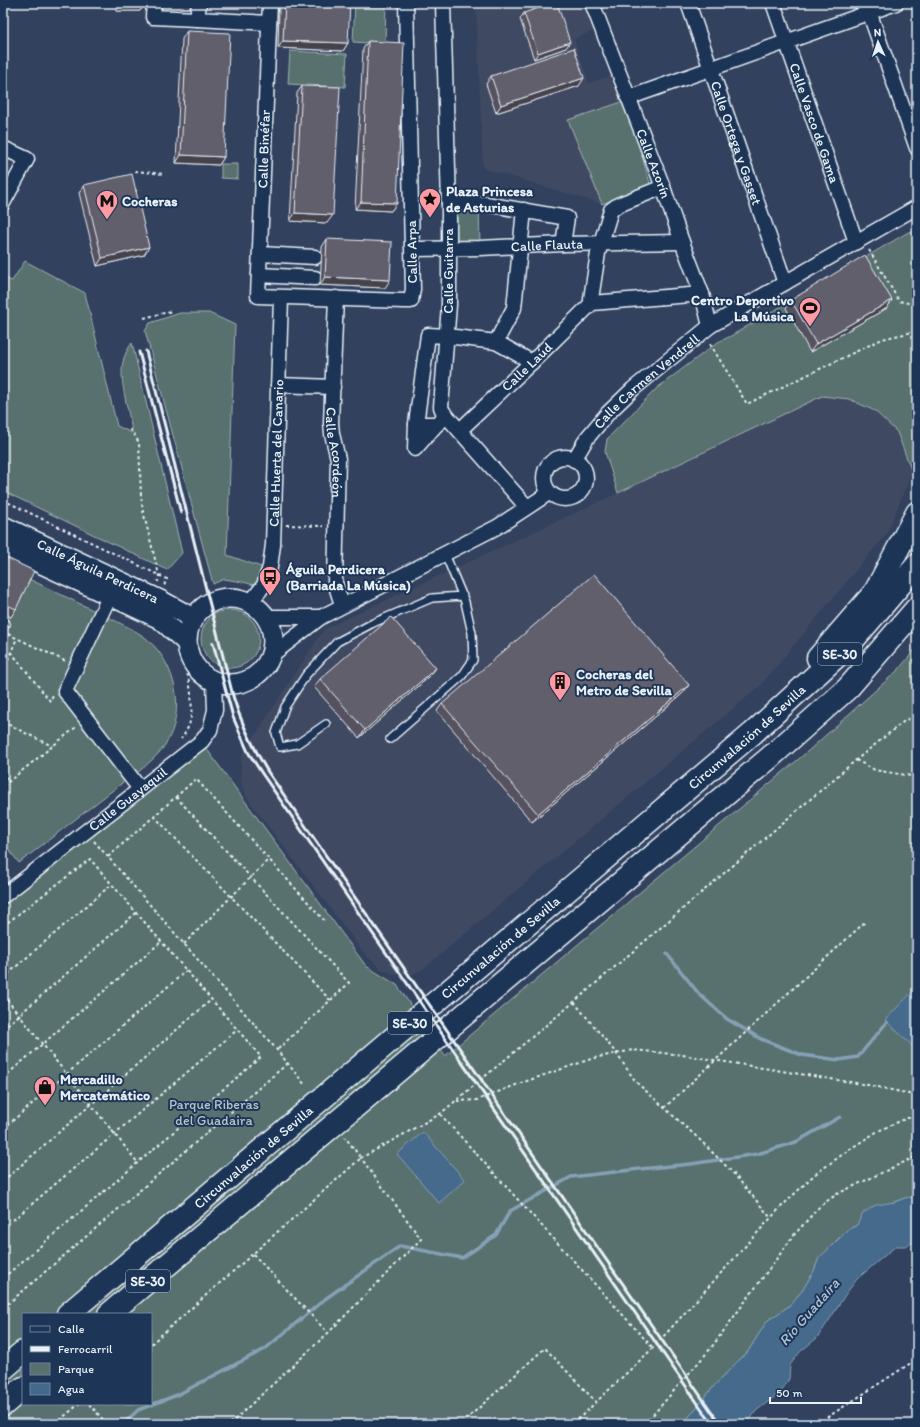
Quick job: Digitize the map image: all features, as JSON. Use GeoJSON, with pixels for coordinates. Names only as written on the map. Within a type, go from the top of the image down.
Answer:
{"type":"FeatureCollection","features":[{"type":"Feature","properties":{"kind":"highway"},"geometry":{"type":"LineString","coordinates":[[753,732],[875,592],[917,513]]}},
{"type":"Feature","properties":{"kind":"highway","name":"Circunvalación de Sevilla"},"geometry":{"type":"LineString","coordinates":[[69,1313],[753,732],[849,645],[917,565]]}},
{"type":"Feature","properties":{"kind":"highway","name":"Circunvalación de Sevilla"},"geometry":{"type":"LineString","coordinates":[[110,1313],[768,759],[848,688],[917,608]]}},
{"type":"Feature","properties":{"kind":"highway"},"geometry":{"type":"LineString","coordinates":[[3,1369],[22,1353]]}},
{"type":"Feature","properties":{"kind":"highway"},"geometry":{"type":"LineString","coordinates":[[3,1405],[22,1389]]}},
{"type":"Feature","properties":{"kind":"street"},"geometry":{"type":"LineString","coordinates":[[154,3],[153,17],[269,23]]}},
{"type":"Feature","properties":{"kind":"street"},"geometry":{"type":"LineString","coordinates":[[197,19],[199,3]]}},
{"type":"Feature","properties":{"kind":"street","name":"Calle Binéfar"},"geometry":{"type":"LineString","coordinates":[[258,296],[270,3]]}},
{"type":"Feature","properties":{"kind":"street","name":"Calle Arpa"},"geometry":{"type":"LineString","coordinates":[[258,296],[281,298],[336,298],[411,301],[413,289],[413,249],[406,3]]}},
{"type":"Feature","properties":{"kind":"street","name":"Calle Guitarra"},"geometry":{"type":"LineString","coordinates":[[443,3],[449,248],[447,336],[441,407],[443,412],[442,420],[460,430],[527,507]]}},
{"type":"Feature","properties":{"kind":"street","name":"Calle Azorín"},"geometry":{"type":"LineString","coordinates":[[592,3],[664,187],[682,242],[702,294],[710,326]]}},
{"type":"Feature","properties":{"kind":"street","name":"Calle Ortega y Gasset"},"geometry":{"type":"LineString","coordinates":[[688,3],[785,283]]}},
{"type":"Feature","properties":{"kind":"street","name":"Calle Vasco de Gama"},"geometry":{"type":"LineString","coordinates":[[774,3],[859,240]]}},
{"type":"Feature","properties":{"kind":"street"},"geometry":{"type":"LineString","coordinates":[[628,98],[787,42],[868,8],[896,3]]}},
{"type":"Feature","properties":{"kind":"street"},"geometry":{"type":"LineString","coordinates":[[868,8],[917,148]]}},
{"type":"Feature","properties":{"kind":"street"},"geometry":{"type":"LineString","coordinates":[[3,148],[27,159],[3,203]]}},
{"type":"Feature","properties":{"kind":"street"},"geometry":{"type":"LineString","coordinates":[[664,187],[618,205],[611,210],[601,243],[592,303],[702,294]]}},
{"type":"Feature","properties":{"kind":"street"},"geometry":{"type":"LineString","coordinates":[[449,203],[486,204],[567,218],[563,244]]}},
{"type":"Feature","properties":{"kind":"street","name":"Calle Carmen Vendrell"},"geometry":{"type":"LineString","coordinates":[[574,460],[587,438],[628,394],[710,326],[917,207]]}},
{"type":"Feature","properties":{"kind":"street"},"geometry":{"type":"LineString","coordinates":[[496,342],[514,308],[524,210]]}},
{"type":"Feature","properties":{"kind":"street","name":"Calle Flauta"},"geometry":{"type":"LineString","coordinates":[[413,249],[682,242]]}},
{"type":"Feature","properties":{"kind":"street"},"geometry":{"type":"LineString","coordinates":[[260,254],[315,257]]}},
{"type":"Feature","properties":{"kind":"street"},"geometry":{"type":"LineString","coordinates":[[259,275],[315,278]]}},
{"type":"Feature","properties":{"kind":"street","name":"Calle Huerta del Canario"},"geometry":{"type":"LineString","coordinates":[[250,603],[264,586],[270,567],[273,545],[281,298]]}},
{"type":"Feature","properties":{"kind":"street","name":"Calle Acordeón"},"geometry":{"type":"LineString","coordinates":[[336,298],[332,434],[338,459],[335,583],[342,605]]}},
{"type":"Feature","properties":{"kind":"street","name":"Calle Laúd"},"geometry":{"type":"LineString","coordinates":[[460,430],[592,303]]}},
{"type":"Feature","properties":{"kind":"street"},"geometry":{"type":"LineString","coordinates":[[442,420],[415,449],[416,424],[428,335],[496,342],[532,362]]}},
{"type":"Feature","properties":{"kind":"street"},"geometry":{"type":"LineString","coordinates":[[278,385],[333,388]]}},
{"type":"Feature","properties":{"kind":"street"},"geometry":{"type":"LineString","coordinates":[[416,424],[442,420]]}},
{"type":"Feature","properties":{"kind":"street"},"geometry":{"type":"LineString","coordinates":[[565,457],[574,460],[583,466],[586,472],[585,486],[576,497],[562,499],[549,493],[544,480],[545,473],[552,462],[558,458],[565,457]]}},
{"type":"Feature","properties":{"kind":"street"},"geometry":{"type":"LineString","coordinates":[[269,657],[321,617],[497,527],[549,493]]}},
{"type":"Feature","properties":{"kind":"street","name":"Calle Águila Perdicera"},"geometry":{"type":"LineString","coordinates":[[3,526],[160,600],[192,618]]}},
{"type":"Feature","properties":{"kind":"street","name":"Calle Águila Perdicera"},"geometry":{"type":"LineString","coordinates":[[3,546],[160,619],[182,649]]}},
{"type":"Feature","properties":{"kind":"street"},"geometry":{"type":"LineString","coordinates":[[110,595],[65,691],[140,789]]}},
{"type":"Feature","properties":{"kind":"street"},"geometry":{"type":"LineString","coordinates":[[224,598],[238,598],[259,609],[266,617],[271,630],[273,644],[269,657],[263,668],[246,680],[227,684],[214,681],[203,675],[194,666],[189,655],[182,649],[192,618],[201,608],[212,601],[224,598]]}},
{"type":"Feature","properties":{"kind":"street"},"geometry":{"type":"LineString","coordinates":[[266,617],[321,617]]}},
{"type":"Feature","properties":{"kind":"street","name":"Calle Guayaquil"},"geometry":{"type":"LineString","coordinates":[[3,896],[202,741],[210,730],[215,710],[214,681]]}},
{"type":"Feature","properties":{"kind":"lane"},"geometry":{"type":"LineString","coordinates":[[390,739],[462,676],[473,660],[472,633],[463,596],[445,554]]}},
{"type":"Feature","properties":{"kind":"lane"},"geometry":{"type":"LineString","coordinates":[[326,724],[297,744],[280,747],[276,733],[285,708],[306,675],[337,642],[373,623],[432,598],[463,596]]}},
{"type":"Feature","properties":{"kind":"path"},"geometry":{"type":"LineString","coordinates":[[135,171],[164,174]]}},
{"type":"Feature","properties":{"kind":"path"},"geometry":{"type":"LineString","coordinates":[[132,186],[134,191],[140,190]]}},
{"type":"Feature","properties":{"kind":"path"},"geometry":{"type":"LineString","coordinates":[[859,240],[899,300],[917,305]]}},
{"type":"Feature","properties":{"kind":"path"},"geometry":{"type":"LineString","coordinates":[[144,318],[172,311]]}},
{"type":"Feature","properties":{"kind":"path"},"geometry":{"type":"LineString","coordinates":[[710,326],[709,343],[747,404],[882,339],[917,331]]}},
{"type":"Feature","properties":{"kind":"path"},"geometry":{"type":"LineString","coordinates":[[130,429],[139,443],[141,496],[143,511],[159,575],[157,585]]}},
{"type":"Feature","properties":{"kind":"path"},"geometry":{"type":"LineString","coordinates":[[3,500],[167,579],[162,592]]}},
{"type":"Feature","properties":{"kind":"path"},"geometry":{"type":"LineString","coordinates":[[274,524],[336,526]]}},
{"type":"Feature","properties":{"kind":"path"},"geometry":{"type":"LineString","coordinates":[[3,632],[69,663]]}},
{"type":"Feature","properties":{"kind":"path"},"geometry":{"type":"LineString","coordinates":[[3,671],[18,638]]}},
{"type":"Feature","properties":{"kind":"path"},"geometry":{"type":"LineString","coordinates":[[182,649],[182,659],[189,679],[192,705],[189,726],[182,739]]}},
{"type":"Feature","properties":{"kind":"path"},"geometry":{"type":"LineString","coordinates":[[11,652],[50,701]]}},
{"type":"Feature","properties":{"kind":"path"},"geometry":{"type":"LineString","coordinates":[[152,1343],[361,1158],[440,1114],[574,1002],[856,760],[903,722],[917,714]]}},
{"type":"Feature","properties":{"kind":"path"},"geometry":{"type":"LineString","coordinates":[[3,722],[52,746]]}},
{"type":"Feature","properties":{"kind":"path"},"geometry":{"type":"LineString","coordinates":[[3,786],[75,728]]}},
{"type":"Feature","properties":{"kind":"path"},"geometry":{"type":"LineString","coordinates":[[3,759],[7,782]]}},
{"type":"Feature","properties":{"kind":"path"},"geometry":{"type":"LineString","coordinates":[[856,760],[875,770],[917,777]]}},
{"type":"Feature","properties":{"kind":"path"},"geometry":{"type":"LineString","coordinates":[[108,857],[196,779],[324,920]]}},
{"type":"Feature","properties":{"kind":"path"},"geometry":{"type":"LineString","coordinates":[[176,797],[349,983],[277,1050]]}},
{"type":"Feature","properties":{"kind":"path"},"geometry":{"type":"LineString","coordinates":[[154,816],[330,1000]]}},
{"type":"Feature","properties":{"kind":"path"},"geometry":{"type":"LineString","coordinates":[[86,831],[277,1050],[305,1085]]}},
{"type":"Feature","properties":{"kind":"path"},"geometry":{"type":"LineString","coordinates":[[3,926],[90,859],[261,1057],[3,1278]]}},
{"type":"Feature","properties":{"kind":"path"},"geometry":{"type":"LineString","coordinates":[[184,944],[269,860]]}},
{"type":"Feature","properties":{"kind":"path"},"geometry":{"type":"LineString","coordinates":[[3,978],[112,884]]}},
{"type":"Feature","properties":{"kind":"path"},"geometry":{"type":"LineString","coordinates":[[3,1029],[136,913]]}},
{"type":"Feature","properties":{"kind":"path"},"geometry":{"type":"LineString","coordinates":[[664,1108],[865,922]]}},
{"type":"Feature","properties":{"kind":"path"},"geometry":{"type":"LineString","coordinates":[[3,1078],[161,942]]}},
{"type":"Feature","properties":{"kind":"path"},"geometry":{"type":"LineString","coordinates":[[3,1129],[186,971]]}},
{"type":"Feature","properties":{"kind":"path"},"geometry":{"type":"LineString","coordinates":[[3,995],[138,1163]]}},
{"type":"Feature","properties":{"kind":"path"},"geometry":{"type":"LineString","coordinates":[[3,1181],[211,1000]]}},
{"type":"Feature","properties":{"kind":"path"},"geometry":{"type":"LineString","coordinates":[[574,1002],[616,1053],[636,1082],[734,1174],[770,1218]]}},
{"type":"Feature","properties":{"kind":"path"},"geometry":{"type":"LineString","coordinates":[[13,1220],[237,1030]]}},
{"type":"Feature","properties":{"kind":"path"},"geometry":{"type":"LineString","coordinates":[[456,1100],[477,1100],[594,1058],[633,1050],[715,1060],[868,1085],[906,1093],[917,1097]]}},
{"type":"Feature","properties":{"kind":"path"},"geometry":{"type":"LineString","coordinates":[[3,1308],[288,1063]]}},
{"type":"Feature","properties":{"kind":"path"},"geometry":{"type":"LineString","coordinates":[[440,1114],[653,1348]]}},
{"type":"Feature","properties":{"kind":"path"},"geometry":{"type":"LineString","coordinates":[[573,1424],[653,1348],[770,1218],[814,1175],[878,1131],[908,1118],[917,1118]]}},
{"type":"Feature","properties":{"kind":"path"},"geometry":{"type":"LineString","coordinates":[[230,1424],[328,1333],[421,1239],[343,1134]]}},
{"type":"Feature","properties":{"kind":"path"},"geometry":{"type":"LineString","coordinates":[[645,1424],[711,1348],[794,1235],[820,1206],[837,1194],[917,1156]]}},
{"type":"Feature","properties":{"kind":"path"},"geometry":{"type":"LineString","coordinates":[[253,1254],[328,1333]]}},
{"type":"Feature","properties":{"kind":"path"},"geometry":{"type":"LineString","coordinates":[[461,1424],[544,1348],[596,1402]]}},
{"type":"Feature","properties":{"kind":"path"},"geometry":{"type":"LineString","coordinates":[[817,1424],[917,1359]]}},
{"type":"Feature","properties":{"kind":"path"},"geometry":{"type":"LineString","coordinates":[[55,1424],[78,1405]]}},
{"type":"Feature","properties":{"kind":"path"},"geometry":{"type":"LineString","coordinates":[[90,1405],[107,1424]]}},
{"type":"Feature","properties":{"kind":"shaded area"},"geometry":{"type":"Polygon","coordinates":[[[476,3],[510,5],[522,3],[585,3],[596,30],[574,39],[589,83],[616,74],[651,186],[602,204],[483,168],[476,3]]]}},
{"type":"Feature","properties":{"kind":"shaded area","name":"Cocheras del Metro de Sevilla"},"geometry":{"type":"Polygon","coordinates":[[[822,396],[849,399],[875,411],[897,432],[912,472],[887,533],[760,686],[422,970],[413,974],[393,974],[381,969],[365,954],[247,798],[241,783],[241,757],[324,629],[687,461],[822,396]]]}},
{"type":"Feature","properties":{"kind":"green space"},"geometry":{"type":"Polygon","coordinates":[[[355,3],[386,3],[385,44],[353,42],[355,3]]]}},
{"type":"Feature","properties":{"kind":"green space"},"geometry":{"type":"Polygon","coordinates":[[[290,51],[347,54],[345,87],[288,84],[290,51]]]}},
{"type":"Feature","properties":{"kind":"green space"},"geometry":{"type":"Polygon","coordinates":[[[625,101],[651,186],[602,204],[568,120],[625,101]]]}},
{"type":"Feature","properties":{"kind":"green space"},"geometry":{"type":"Polygon","coordinates":[[[221,164],[238,164],[238,179],[221,178],[221,164]]]}},
{"type":"Feature","properties":{"kind":"green space"},"geometry":{"type":"Polygon","coordinates":[[[449,203],[479,204],[480,248],[449,248],[449,203]]]}},
{"type":"Feature","properties":{"kind":"green space"},"geometry":{"type":"Polygon","coordinates":[[[917,227],[917,468],[912,472],[897,432],[875,411],[849,399],[822,396],[618,493],[605,452],[607,439],[657,388],[718,342],[917,227]]]}},
{"type":"Feature","properties":{"kind":"green space"},"geometry":{"type":"Polygon","coordinates":[[[25,261],[85,293],[117,426],[132,433],[124,393],[122,371],[126,353],[132,343],[182,553],[167,570],[3,491],[3,277],[12,281],[25,261]]]}},
{"type":"Feature","properties":{"kind":"green space"},"geometry":{"type":"Polygon","coordinates":[[[180,313],[209,313],[235,325],[227,555],[264,568],[258,586],[224,579],[213,584],[145,331],[150,323],[180,313]]]}},
{"type":"Feature","properties":{"kind":"green space"},"geometry":{"type":"Polygon","coordinates":[[[29,579],[97,612],[58,693],[126,780],[19,863],[3,842],[3,628],[5,628],[29,579]]]}},
{"type":"Feature","properties":{"kind":"green space"},"geometry":{"type":"Polygon","coordinates":[[[230,610],[241,612],[254,623],[257,628],[259,639],[257,650],[246,663],[241,666],[230,668],[219,666],[206,655],[203,650],[201,639],[203,628],[214,615],[219,612],[230,610]]]}},
{"type":"Feature","properties":{"kind":"green space"},"geometry":{"type":"Polygon","coordinates":[[[106,616],[143,636],[157,649],[165,661],[175,689],[177,703],[176,718],[172,732],[165,745],[151,761],[135,775],[72,691],[106,616]]]}},
{"type":"Feature","properties":{"kind":"green space","name":"Parque Riberas del Guadaira"},"geometry":{"type":"Polygon","coordinates":[[[917,647],[917,1197],[905,1198],[864,1213],[857,1225],[847,1230],[819,1258],[814,1271],[802,1291],[789,1306],[767,1321],[747,1353],[715,1385],[683,1424],[3,1424],[3,904],[206,748],[366,966],[397,985],[445,1056],[807,752],[898,670],[917,647]]]}},
{"type":"Feature","properties":{"kind":"water"},"geometry":{"type":"Polygon","coordinates":[[[917,987],[917,1050],[885,1020],[917,987]]]}},
{"type":"Feature","properties":{"kind":"water"},"geometry":{"type":"Polygon","coordinates":[[[423,1132],[465,1180],[439,1203],[397,1154],[423,1132]]]}},
{"type":"Feature","properties":{"kind":"water","name":"Río Guadaíra"},"geometry":{"type":"Polygon","coordinates":[[[917,1197],[917,1241],[905,1246],[896,1246],[857,1279],[817,1338],[800,1352],[790,1365],[789,1379],[781,1392],[756,1411],[747,1424],[683,1424],[715,1385],[747,1353],[767,1321],[789,1306],[802,1291],[814,1271],[819,1258],[848,1230],[857,1225],[863,1213],[876,1205],[917,1197]]]}},
{"type":"Feature","properties":{"kind":"building"},"geometry":{"type":"Polygon","coordinates":[[[120,3],[144,3],[144,5],[120,5],[120,3]]]}},
{"type":"Feature","properties":{"kind":"building"},"geometry":{"type":"Polygon","coordinates":[[[285,3],[350,3],[348,43],[283,41],[285,3]]]}},
{"type":"Feature","properties":{"kind":"building"},"geometry":{"type":"Polygon","coordinates":[[[557,3],[570,42],[538,53],[524,13],[557,3]]]}},
{"type":"Feature","properties":{"kind":"building"},"geometry":{"type":"Polygon","coordinates":[[[187,31],[230,33],[224,157],[181,155],[187,31]]]}},
{"type":"Feature","properties":{"kind":"building"},"geometry":{"type":"Polygon","coordinates":[[[368,41],[404,43],[397,203],[361,202],[368,41]]]}},
{"type":"Feature","properties":{"kind":"building"},"geometry":{"type":"Polygon","coordinates":[[[574,48],[584,78],[501,105],[491,76],[574,48]]]}},
{"type":"Feature","properties":{"kind":"building"},"geometry":{"type":"Polygon","coordinates":[[[302,86],[340,87],[333,215],[295,213],[302,86]]]}},
{"type":"Feature","properties":{"kind":"building"},"geometry":{"type":"Polygon","coordinates":[[[132,174],[149,247],[102,258],[84,185],[132,174]]]}},
{"type":"Feature","properties":{"kind":"building"},"geometry":{"type":"Polygon","coordinates":[[[327,239],[392,242],[390,280],[325,277],[327,239]]]}},
{"type":"Feature","properties":{"kind":"building"},"geometry":{"type":"Polygon","coordinates":[[[865,255],[892,300],[816,344],[791,300],[865,255]]]}},
{"type":"Feature","properties":{"kind":"building"},"geometry":{"type":"Polygon","coordinates":[[[3,556],[34,571],[16,609],[3,603],[3,556]]]}},
{"type":"Feature","properties":{"kind":"building","name":"Cocheras del Metro de Sevilla"},"geometry":{"type":"Polygon","coordinates":[[[594,574],[689,685],[538,814],[442,704],[594,574]]]}},
{"type":"Feature","properties":{"kind":"building"},"geometry":{"type":"Polygon","coordinates":[[[391,617],[436,668],[365,730],[320,679],[391,617]]]}},
{"type":"Feature","properties":{"kind":"waterway"},"geometry":{"type":"LineString","coordinates":[[667,954],[699,994],[727,1019],[761,1039],[802,1055],[839,1060],[858,1057],[887,1022]]}},
{"type":"Feature","properties":{"kind":"waterway"},"geometry":{"type":"LineString","coordinates":[[152,1405],[177,1395],[265,1349],[325,1299],[400,1246],[462,1258],[496,1235],[510,1211],[571,1177],[691,1164],[757,1154],[796,1142],[840,1117]]}},
{"type":"Feature","properties":{"kind":"waterway"},"geometry":{"type":"LineString","coordinates":[[123,1424],[138,1410],[151,1405]]}},
{"type":"Feature","properties":{"kind":"railway"},"geometry":{"type":"LineString","coordinates":[[146,351],[233,696],[244,726],[257,754],[720,1424]]}},
{"type":"Feature","properties":{"kind":"railway"},"geometry":{"type":"LineString","coordinates":[[139,352],[181,513]]}},
{"type":"Feature","properties":{"kind":"railway"},"geometry":{"type":"LineString","coordinates":[[213,643],[233,717],[248,752],[712,1424]]}},
{"type":"Feature","properties":{"kind":"place","name":"Plaza Princesa de Asturias"},"geometry":{"type":"Point","coordinates":[430,218]}},
{"type":"Feature","properties":{"kind":"place","name":"Cocheras"},"geometry":{"type":"Point","coordinates":[107,220]}},
{"type":"Feature","properties":{"kind":"place","name":"Centro Deportivo La Música"},"geometry":{"type":"Point","coordinates":[810,328]}},
{"type":"Feature","properties":{"kind":"place","name":"Águila Perdicera (Barriada La Música)"},"geometry":{"type":"Point","coordinates":[270,596]}},
{"type":"Feature","properties":{"kind":"place","name":"Cocheras del Metro de Sevilla"},"geometry":{"type":"Point","coordinates":[560,702]}},
{"type":"Feature","properties":{"kind":"place","name":"Mercadillo Mercatemático"},"geometry":{"type":"Point","coordinates":[45,1106]}}]}
